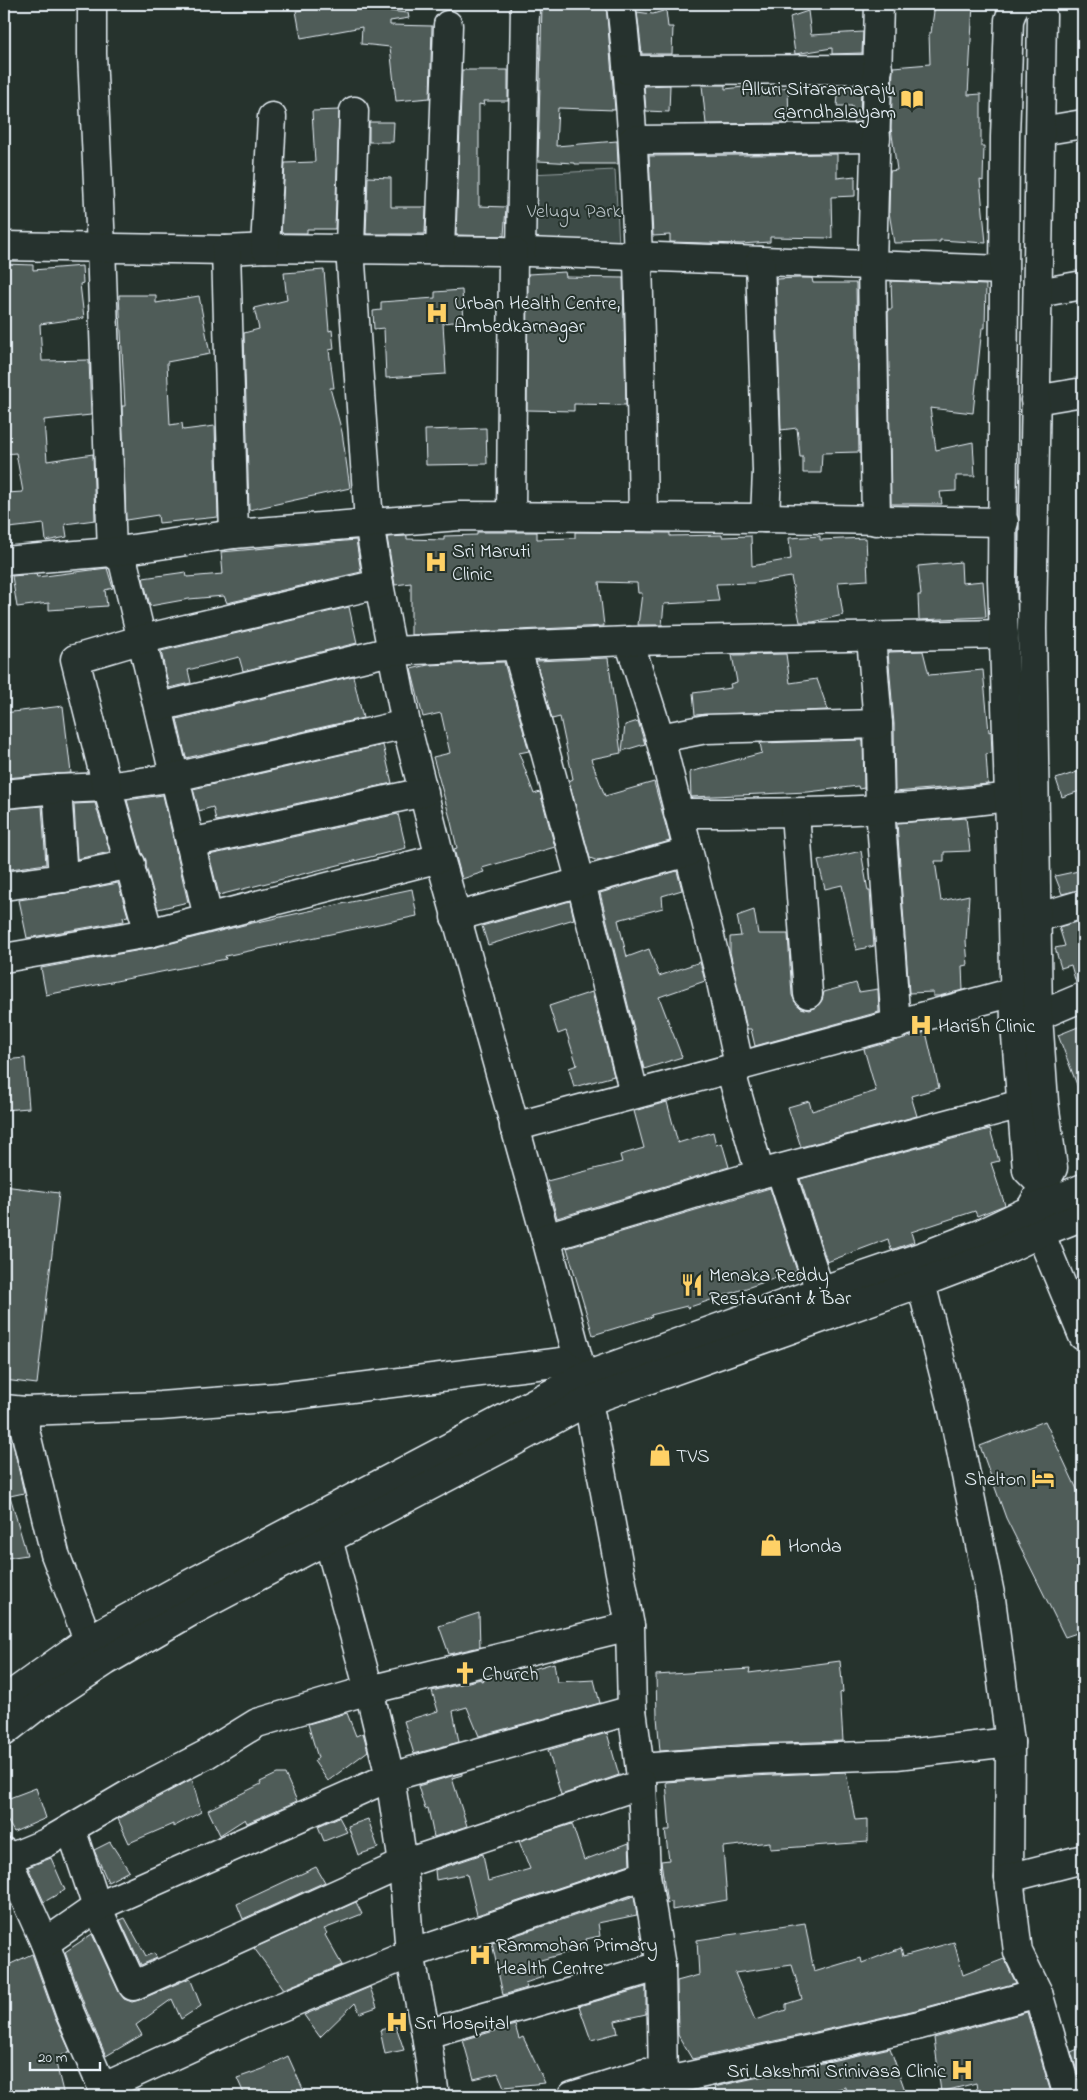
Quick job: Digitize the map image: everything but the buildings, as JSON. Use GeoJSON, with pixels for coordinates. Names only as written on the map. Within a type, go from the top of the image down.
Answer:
{"type":"FeatureCollection","features":[{"type":"Feature","properties":{"kind":"street"},"geometry":{"type":"LineString","coordinates":[[92,4],[92,54],[102,247],[112,552],[123,561],[143,638],[208,917]]}},
{"type":"Feature","properties":{"kind":"street"},"geometry":{"type":"LineString","coordinates":[[511,516],[525,4]]}},
{"type":"Feature","properties":{"kind":"street"},"geometry":{"type":"LineString","coordinates":[[621,4],[633,140],[638,256],[643,517]]}},
{"type":"Feature","properties":{"kind":"street"},"geometry":{"type":"LineString","coordinates":[[876,521],[872,264],[879,4]]}},
{"type":"Feature","properties":{"kind":"street"},"geometry":{"type":"LineString","coordinates":[[1015,4],[1009,20],[1005,137],[1002,403],[1004,634],[1014,992],[1020,1104],[1027,1170],[1038,1210],[1083,1336]]}},
{"type":"Feature","properties":{"kind":"street"},"geometry":{"type":"LineString","coordinates":[[4,1732],[36,1707],[106,1661],[192,1611],[500,1449],[585,1389],[921,1283],[992,1256],[1038,1210],[1053,1168],[1044,1102],[1038,1016],[1032,629],[1041,132],[1042,15],[1038,4]]}},
{"type":"Feature","properties":{"kind":"street"},"geometry":{"type":"LineString","coordinates":[[440,250],[448,25]]}},
{"type":"Feature","properties":{"kind":"street"},"geometry":{"type":"LineString","coordinates":[[628,70],[878,69]]}},
{"type":"Feature","properties":{"kind":"street"},"geometry":{"type":"LineString","coordinates":[[354,111],[350,249],[369,522],[391,651],[406,724],[455,917],[546,1238],[585,1389],[630,1626],[632,1710],[641,1776],[646,1875],[661,1966],[665,2089]]}},
{"type":"Feature","properties":{"kind":"street"},"geometry":{"type":"LineString","coordinates":[[265,248],[272,117]]}},
{"type":"Feature","properties":{"kind":"street"},"geometry":{"type":"LineString","coordinates":[[1041,132],[1083,124]]}},
{"type":"Feature","properties":{"kind":"street"},"geometry":{"type":"LineString","coordinates":[[633,140],[876,138]]}},
{"type":"Feature","properties":{"kind":"street"},"geometry":{"type":"LineString","coordinates":[[4,246],[226,250],[265,248],[440,250],[1004,270]]}},
{"type":"Feature","properties":{"kind":"street"},"geometry":{"type":"LineString","coordinates":[[226,250],[234,534]]}},
{"type":"Feature","properties":{"kind":"street"},"geometry":{"type":"LineString","coordinates":[[760,260],[767,471],[765,518]]}},
{"type":"Feature","properties":{"kind":"street"},"geometry":{"type":"LineString","coordinates":[[1038,293],[1083,285]]}},
{"type":"Feature","properties":{"kind":"street"},"geometry":{"type":"LineString","coordinates":[[1035,400],[1083,392]]}},
{"type":"Feature","properties":{"kind":"street"},"geometry":{"type":"LineString","coordinates":[[4,561],[112,552],[234,534],[459,516],[1004,522]]}},
{"type":"Feature","properties":{"kind":"street"},"geometry":{"type":"LineString","coordinates":[[149,932],[131,864],[107,787],[75,659],[143,638],[379,584]]}},
{"type":"Feature","properties":{"kind":"street"},"geometry":{"type":"LineString","coordinates":[[159,707],[391,651],[629,641],[871,638],[1004,634]]}},
{"type":"Feature","properties":{"kind":"street"},"geometry":{"type":"LineString","coordinates":[[871,638],[878,724],[880,808],[896,1025]]}},
{"type":"Feature","properties":{"kind":"street"},"geometry":{"type":"LineString","coordinates":[[629,641],[660,738],[720,977],[739,1065],[733,1078],[820,1291]]}},
{"type":"Feature","properties":{"kind":"street"},"geometry":{"type":"LineString","coordinates":[[516,645],[634,1093]]}},
{"type":"Feature","properties":{"kind":"street"},"geometry":{"type":"LineString","coordinates":[[4,794],[107,787],[175,777],[406,724]]}},
{"type":"Feature","properties":{"kind":"street"},"geometry":{"type":"LineString","coordinates":[[660,738],[706,729],[878,724]]}},
{"type":"Feature","properties":{"kind":"street"},"geometry":{"type":"LineString","coordinates":[[56,789],[63,878]]}},
{"type":"Feature","properties":{"kind":"street"},"geometry":{"type":"LineString","coordinates":[[190,843],[424,792]]}},
{"type":"Feature","properties":{"kind":"street"},"geometry":{"type":"LineString","coordinates":[[678,813],[795,813],[964,804],[1008,798]]}},
{"type":"Feature","properties":{"kind":"street"},"geometry":{"type":"LineString","coordinates":[[795,813],[808,994]]}},
{"type":"Feature","properties":{"kind":"street"},"geometry":{"type":"LineString","coordinates":[[455,917],[688,852]]}},
{"type":"Feature","properties":{"kind":"street"},"geometry":{"type":"LineString","coordinates":[[4,958],[149,932],[440,858]]}},
{"type":"Feature","properties":{"kind":"street"},"geometry":{"type":"LineString","coordinates":[[4,886],[63,878],[131,864]]}},
{"type":"Feature","properties":{"kind":"street"},"geometry":{"type":"LineString","coordinates":[[1036,918],[1083,904]]}},
{"type":"Feature","properties":{"kind":"street"},"geometry":{"type":"LineString","coordinates":[[514,1127],[634,1093],[896,1025],[1014,992]]}},
{"type":"Feature","properties":{"kind":"street"},"geometry":{"type":"LineString","coordinates":[[1038,1016],[1083,997]]}},
{"type":"Feature","properties":{"kind":"street"},"geometry":{"type":"LineString","coordinates":[[546,1238],[770,1172],[1020,1104]]}},
{"type":"Feature","properties":{"kind":"street"},"geometry":{"type":"LineString","coordinates":[[4,1700],[88,1640],[180,1588],[585,1389],[820,1291],[926,1255],[982,1233],[1038,1210],[1083,1188]]}},
{"type":"Feature","properties":{"kind":"street"},"geometry":{"type":"LineString","coordinates":[[1038,1210],[1083,1216]]}},
{"type":"Feature","properties":{"kind":"street"},"geometry":{"type":"LineString","coordinates":[[921,1283],[952,1406],[991,1599],[1010,1742],[1009,1878],[1018,1952],[1038,1993],[1068,2096]]}},
{"type":"Feature","properties":{"kind":"street"},"geometry":{"type":"LineString","coordinates":[[88,1640],[53,1545],[25,1430],[14,1410],[160,1406],[279,1396],[562,1362],[585,1389]]}},
{"type":"Feature","properties":{"kind":"street"},"geometry":{"type":"LineString","coordinates":[[328,1539],[369,1690],[390,1778],[403,1864],[410,1954],[426,2034],[435,2096]]}},
{"type":"Feature","properties":{"kind":"street"},"geometry":{"type":"LineString","coordinates":[[630,1626],[369,1690],[257,1723],[204,1755],[128,1795],[46,1843],[5,1856],[45,1943],[70,2013],[104,2092],[258,2016],[410,1954],[646,1875]]}},
{"type":"Feature","properties":{"kind":"street"},"geometry":{"type":"LineString","coordinates":[[45,1943],[97,1907],[390,1778],[632,1710]]}},
{"type":"Feature","properties":{"kind":"street"},"geometry":{"type":"LineString","coordinates":[[71,1829],[97,1907],[133,1986],[403,1864],[641,1776],[751,1760],[896,1755],[1010,1742]]}},
{"type":"Feature","properties":{"kind":"street"},"geometry":{"type":"LineString","coordinates":[[1009,1878],[1083,1859]]}},
{"type":"Feature","properties":{"kind":"street"},"geometry":{"type":"LineString","coordinates":[[426,2034],[661,1966]]}},
{"type":"Feature","properties":{"kind":"street"},"geometry":{"type":"LineString","coordinates":[[665,2089],[1038,1993]]}},
{"type":"Feature","properties":{"kind":"street"},"geometry":{"type":"LineString","coordinates":[[572,2096],[645,2073],[665,2089]]}},
{"type":"Feature","properties":{"kind":"green space","name":"Velugu Park"},"geometry":{"type":"Polygon","coordinates":[[[615,170],[619,245],[533,249],[530,174],[615,170]]]}},
{"type":"Feature","properties":{"kind":"place","name":"Alluri Sitaramaraju Garndhalayam"},"geometry":{"type":"Point","coordinates":[912,99]}},
{"type":"Feature","properties":{"kind":"place","name":"Urban Health Centre, Ambedkarnagar"},"geometry":{"type":"Point","coordinates":[437,313]}},
{"type":"Feature","properties":{"kind":"place","name":"Sri Maruti Clinic"},"geometry":{"type":"Point","coordinates":[436,562]}},
{"type":"Feature","properties":{"kind":"place","name":"Harish Clinic"},"geometry":{"type":"Point","coordinates":[921,1025]}},
{"type":"Feature","properties":{"kind":"place","name":"Menaka Reddy Restaurant & Bar"},"geometry":{"type":"Point","coordinates":[692,1285]}},
{"type":"Feature","properties":{"kind":"place","name":"TVS"},"geometry":{"type":"Point","coordinates":[660,1455]}},
{"type":"Feature","properties":{"kind":"place","name":"Shelton"},"geometry":{"type":"Point","coordinates":[1043,1478]}},
{"type":"Feature","properties":{"kind":"place","name":"Honda"},"geometry":{"type":"Point","coordinates":[771,1545]}},
{"type":"Feature","properties":{"kind":"place","name":"Church"},"geometry":{"type":"Point","coordinates":[465,1673]}},
{"type":"Feature","properties":{"kind":"place","name":"Rammohan Primary Health Centre"},"geometry":{"type":"Point","coordinates":[480,1955]}},
{"type":"Feature","properties":{"kind":"place","name":"Sri Hospital"},"geometry":{"type":"Point","coordinates":[397,2022]}},
{"type":"Feature","properties":{"kind":"place","name":"Sri Lakshmi Srinivasa Clinic"},"geometry":{"type":"Point","coordinates":[962,2070]}}]}
